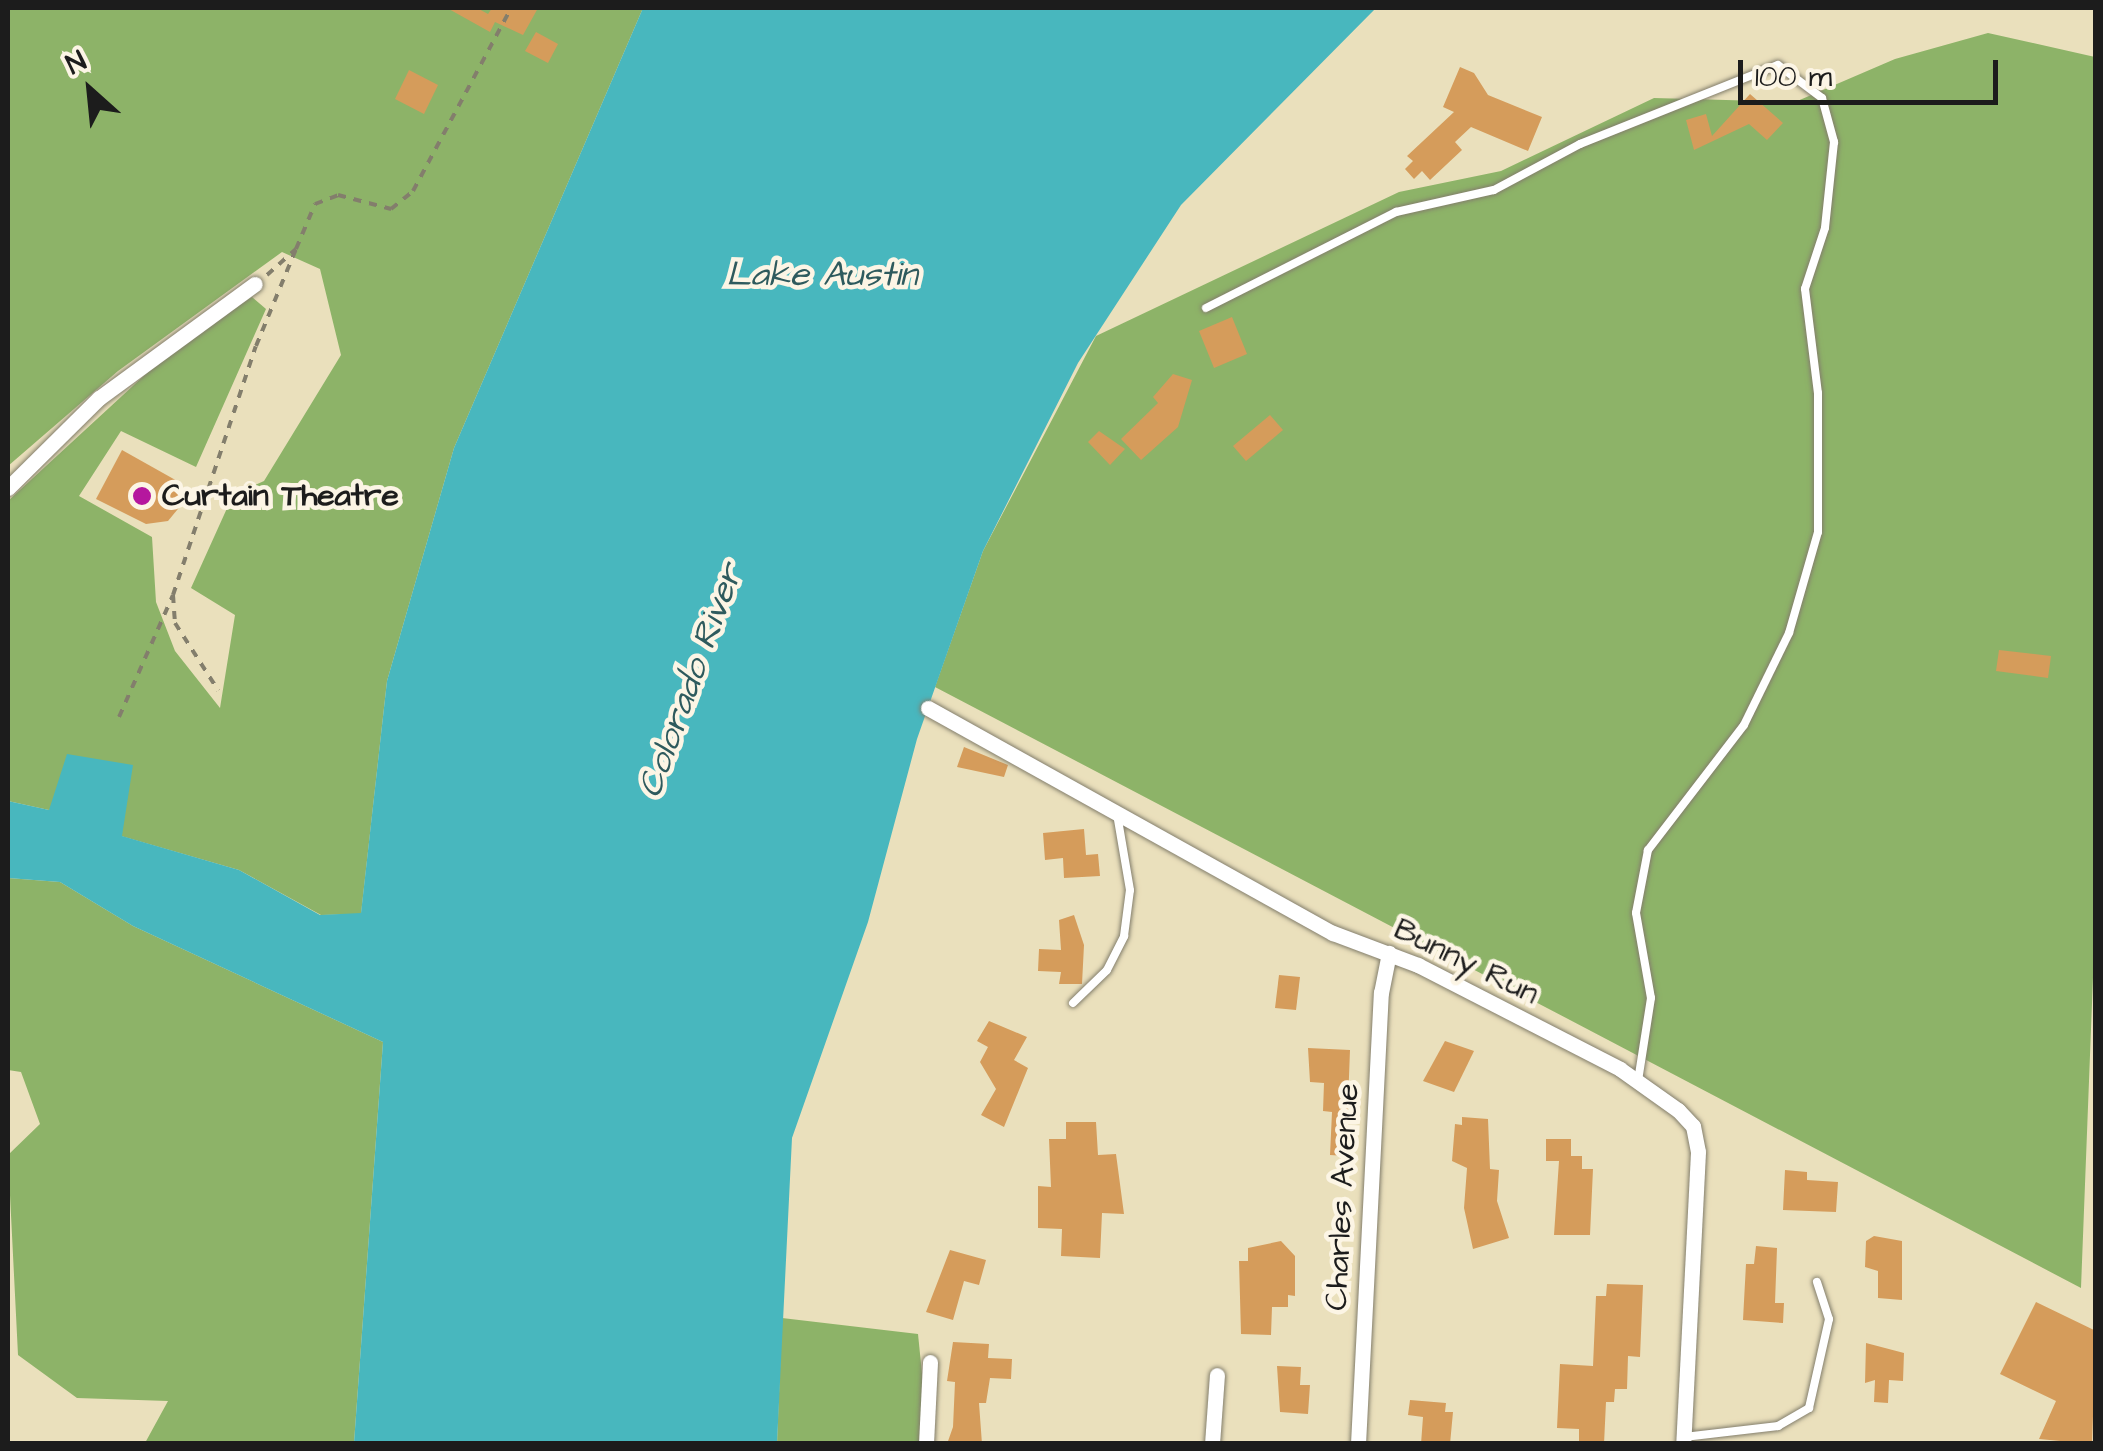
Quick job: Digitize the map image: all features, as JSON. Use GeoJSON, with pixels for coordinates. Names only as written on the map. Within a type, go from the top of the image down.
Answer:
{"type":"FeatureCollection","features":[{"type":"Feature","properties":{"kind":"street"},"geometry":{"type":"LineString","coordinates":[[8,488],[99,398],[255,284]]}},
{"type":"Feature","properties":{"kind":"street","name":"Bunny Run"},"geometry":{"type":"LineString","coordinates":[[928,708],[1333,933],[1390,953],[1638,1081],[1694,1126],[1698,1152],[1684,1440]]}},
{"type":"Feature","properties":{"kind":"street","name":"Charles Avenue"},"geometry":{"type":"LineString","coordinates":[[1358,1444],[1382,994],[1390,953]]}},
{"type":"Feature","properties":{"kind":"street"},"geometry":{"type":"LineString","coordinates":[[926,1444],[930,1362]]}},
{"type":"Feature","properties":{"kind":"street"},"geometry":{"type":"LineString","coordinates":[[1212,1444],[1217,1375]]}},
{"type":"Feature","properties":{"kind":"lane"},"geometry":{"type":"LineString","coordinates":[[1206,308],[1396,212],[1494,190],[1580,144],[1778,65],[1822,98],[1834,142],[1825,228],[1806,289],[1818,393],[1818,532],[1788,633],[1744,725],[1648,850],[1636,913],[1651,998],[1638,1081]]}},
{"type":"Feature","properties":{"kind":"lane"},"geometry":{"type":"LineString","coordinates":[[1073,1003],[1108,970],[1124,936],[1130,890],[1117,814]]}},
{"type":"Feature","properties":{"kind":"lane"},"geometry":{"type":"LineString","coordinates":[[1684,1440],[1778,1426],[1809,1408],[1829,1319],[1817,1282]]}},
{"type":"Feature","properties":{"kind":"path"},"geometry":{"type":"LineString","coordinates":[[119,717],[173,595],[256,346],[315,204],[338,195],[391,208],[413,192],[512,8]]}},
{"type":"Feature","properties":{"kind":"path"},"geometry":{"type":"LineString","coordinates":[[255,284],[296,249]]}},
{"type":"Feature","properties":{"kind":"path"},"geometry":{"type":"LineString","coordinates":[[173,595],[175,623],[218,690]]}},
{"type":"Feature","properties":{"kind":"green space"},"geometry":{"type":"Polygon","coordinates":[[[8,8],[643,8],[454,448],[387,681],[361,914],[321,915],[239,870],[121,836],[132,765],[49,810],[8,801],[8,501],[186,337],[252,297],[266,309],[196,467],[121,431],[79,496],[152,537],[156,602],[175,651],[220,708],[235,615],[191,588],[233,495],[264,481],[341,355],[320,269],[282,252],[118,371],[8,466],[8,8]]]}},
{"type":"Feature","properties":{"kind":"green space"},"geometry":{"type":"Polygon","coordinates":[[[1988,33],[2095,57],[2096,900],[2081,1288],[935,687],[983,551],[1096,336],[1399,192],[1501,171],[1654,98],[1795,102],[1895,59],[1988,33]]]}},
{"type":"Feature","properties":{"kind":"green space"},"geometry":{"type":"Polygon","coordinates":[[[8,878],[60,882],[133,926],[383,1042],[354,1443],[145,1443],[168,1401],[77,1398],[18,1355],[8,1155],[40,1124],[21,1072],[8,1070],[8,878]]]}},
{"type":"Feature","properties":{"kind":"green space"},"geometry":{"type":"Polygon","coordinates":[[[782,1318],[918,1334],[929,1443],[777,1444],[782,1318]]]}},
{"type":"Feature","properties":{"kind":"water","name":"Lake Austin"},"geometry":{"type":"Polygon","coordinates":[[[643,8],[1376,8],[1181,205],[1078,363],[983,551],[917,739],[868,922],[792,1138],[777,1443],[354,1443],[383,1042],[133,926],[60,882],[8,878],[8,801],[49,810],[67,754],[133,765],[122,836],[239,870],[320,915],[361,913],[387,681],[454,448],[643,8]]]}},
{"type":"Feature","properties":{"kind":"building"},"geometry":{"type":"Polygon","coordinates":[[[447,8],[477,8],[488,14],[492,8],[538,8],[523,35],[495,22],[490,32],[447,8]]]}},
{"type":"Feature","properties":{"kind":"building"},"geometry":{"type":"Polygon","coordinates":[[[536,32],[558,44],[548,63],[525,51],[536,32]]]}},
{"type":"Feature","properties":{"kind":"building"},"geometry":{"type":"Polygon","coordinates":[[[1460,67],[1474,73],[1488,95],[1542,117],[1528,151],[1471,127],[1455,142],[1462,150],[1430,180],[1422,171],[1414,179],[1405,169],[1413,161],[1407,156],[1454,112],[1443,107],[1460,67]]]}},
{"type":"Feature","properties":{"kind":"building"},"geometry":{"type":"Polygon","coordinates":[[[409,70],[438,85],[424,114],[395,99],[409,70]]]}},
{"type":"Feature","properties":{"kind":"building"},"geometry":{"type":"Polygon","coordinates":[[[1750,94],[1783,123],[1767,140],[1749,124],[1694,150],[1686,120],[1706,114],[1712,136],[1750,94]]]}},
{"type":"Feature","properties":{"kind":"building"},"geometry":{"type":"Polygon","coordinates":[[[1232,317],[1247,354],[1214,368],[1199,331],[1232,317]]]}},
{"type":"Feature","properties":{"kind":"building"},"geometry":{"type":"Polygon","coordinates":[[[1173,374],[1192,380],[1178,427],[1141,460],[1121,439],[1158,403],[1153,397],[1173,374]]]}},
{"type":"Feature","properties":{"kind":"building"},"geometry":{"type":"Polygon","coordinates":[[[1270,415],[1283,430],[1246,461],[1233,446],[1270,415]]]}},
{"type":"Feature","properties":{"kind":"building"},"geometry":{"type":"Polygon","coordinates":[[[1099,431],[1125,449],[1110,465],[1088,442],[1099,431]]]}},
{"type":"Feature","properties":{"kind":"building"},"geometry":{"type":"Polygon","coordinates":[[[122,450],[179,482],[182,504],[168,521],[146,524],[96,499],[122,450]]]}},
{"type":"Feature","properties":{"kind":"building"},"geometry":{"type":"Polygon","coordinates":[[[1999,650],[2051,656],[2048,678],[1996,671],[1999,650]]]}},
{"type":"Feature","properties":{"kind":"building"},"geometry":{"type":"Polygon","coordinates":[[[964,747],[1008,765],[1004,777],[957,767],[964,747]]]}},
{"type":"Feature","properties":{"kind":"building"},"geometry":{"type":"Polygon","coordinates":[[[1084,829],[1086,855],[1098,854],[1100,876],[1064,878],[1063,858],[1045,860],[1043,833],[1084,829]]]}},
{"type":"Feature","properties":{"kind":"building"},"geometry":{"type":"Polygon","coordinates":[[[1074,915],[1084,945],[1082,984],[1059,984],[1061,972],[1038,971],[1039,949],[1061,950],[1059,920],[1074,915]]]}},
{"type":"Feature","properties":{"kind":"building"},"geometry":{"type":"Polygon","coordinates":[[[1279,975],[1300,977],[1296,1010],[1275,1008],[1279,975]]]}},
{"type":"Feature","properties":{"kind":"building"},"geometry":{"type":"Polygon","coordinates":[[[989,1021],[1027,1037],[1014,1060],[1028,1068],[1004,1127],[981,1115],[996,1089],[980,1062],[988,1047],[977,1041],[989,1021]]]}},
{"type":"Feature","properties":{"kind":"building"},"geometry":{"type":"Polygon","coordinates":[[[1445,1041],[1474,1051],[1454,1092],[1423,1081],[1445,1041]]]}},
{"type":"Feature","properties":{"kind":"building"},"geometry":{"type":"Polygon","coordinates":[[[1308,1048],[1350,1050],[1346,1156],[1330,1155],[1332,1112],[1323,1111],[1324,1083],[1310,1082],[1308,1048]]]}},
{"type":"Feature","properties":{"kind":"building"},"geometry":{"type":"Polygon","coordinates":[[[1462,1117],[1488,1119],[1490,1169],[1499,1170],[1497,1201],[1509,1238],[1473,1249],[1464,1208],[1467,1168],[1452,1161],[1455,1124],[1462,1125],[1462,1117]]]}},
{"type":"Feature","properties":{"kind":"building"},"geometry":{"type":"Polygon","coordinates":[[[1066,1122],[1096,1122],[1098,1155],[1116,1154],[1124,1214],[1102,1213],[1100,1258],[1061,1256],[1062,1229],[1038,1228],[1038,1186],[1051,1187],[1049,1139],[1066,1139],[1066,1122]]]}},
{"type":"Feature","properties":{"kind":"building"},"geometry":{"type":"Polygon","coordinates":[[[1546,1139],[1571,1139],[1571,1156],[1582,1156],[1582,1169],[1593,1169],[1590,1235],[1554,1235],[1559,1161],[1546,1161],[1546,1139]]]}},
{"type":"Feature","properties":{"kind":"building"},"geometry":{"type":"Polygon","coordinates":[[[1785,1170],[1807,1172],[1807,1180],[1838,1182],[1836,1212],[1783,1210],[1785,1170]]]}},
{"type":"Feature","properties":{"kind":"building"},"geometry":{"type":"Polygon","coordinates":[[[1874,1236],[1902,1241],[1902,1300],[1878,1298],[1878,1271],[1865,1267],[1866,1241],[1874,1236]]]}},
{"type":"Feature","properties":{"kind":"building"},"geometry":{"type":"Polygon","coordinates":[[[1281,1241],[1295,1256],[1295,1296],[1288,1295],[1288,1307],[1272,1307],[1271,1335],[1241,1334],[1239,1261],[1248,1261],[1248,1248],[1281,1241]]]}},
{"type":"Feature","properties":{"kind":"building"},"geometry":{"type":"Polygon","coordinates":[[[1756,1246],[1777,1248],[1775,1303],[1784,1303],[1783,1323],[1743,1320],[1746,1264],[1754,1264],[1756,1246]]]}},
{"type":"Feature","properties":{"kind":"building"},"geometry":{"type":"Polygon","coordinates":[[[950,1250],[986,1260],[979,1285],[964,1281],[953,1320],[926,1312],[950,1250]]]}},
{"type":"Feature","properties":{"kind":"building"},"geometry":{"type":"Polygon","coordinates":[[[1607,1284],[1643,1285],[1640,1357],[1628,1356],[1627,1389],[1615,1389],[1614,1402],[1606,1402],[1604,1444],[1579,1444],[1579,1429],[1557,1428],[1560,1364],[1593,1366],[1596,1296],[1606,1296],[1607,1284]]]}},
{"type":"Feature","properties":{"kind":"building"},"geometry":{"type":"Polygon","coordinates":[[[2036,1302],[2096,1331],[2092,1444],[2039,1439],[2056,1401],[2000,1374],[2036,1302]]]}},
{"type":"Feature","properties":{"kind":"building"},"geometry":{"type":"Polygon","coordinates":[[[953,1342],[989,1344],[988,1358],[1012,1359],[1011,1379],[990,1378],[986,1403],[979,1403],[982,1444],[947,1444],[953,1427],[955,1382],[947,1381],[953,1342]]]}},
{"type":"Feature","properties":{"kind":"building"},"geometry":{"type":"Polygon","coordinates":[[[1866,1343],[1904,1353],[1903,1381],[1889,1380],[1888,1403],[1874,1402],[1875,1380],[1865,1383],[1866,1343]]]}},
{"type":"Feature","properties":{"kind":"building"},"geometry":{"type":"Polygon","coordinates":[[[1277,1366],[1301,1367],[1300,1385],[1310,1385],[1308,1414],[1280,1412],[1277,1366]]]}},
{"type":"Feature","properties":{"kind":"building"},"geometry":{"type":"Polygon","coordinates":[[[1410,1400],[1446,1403],[1445,1412],[1453,1412],[1450,1444],[1421,1444],[1423,1417],[1408,1415],[1410,1400]]]}},
{"type":"Feature","properties":{"kind":"place","name":"Curtain Theatre"},"geometry":{"type":"Point","coordinates":[142,496]}},
{"type":"Feature","properties":{"kind":"water label","name":"Colorado River"},"geometry":{"type":"Point","coordinates":[691,681]}}]}
